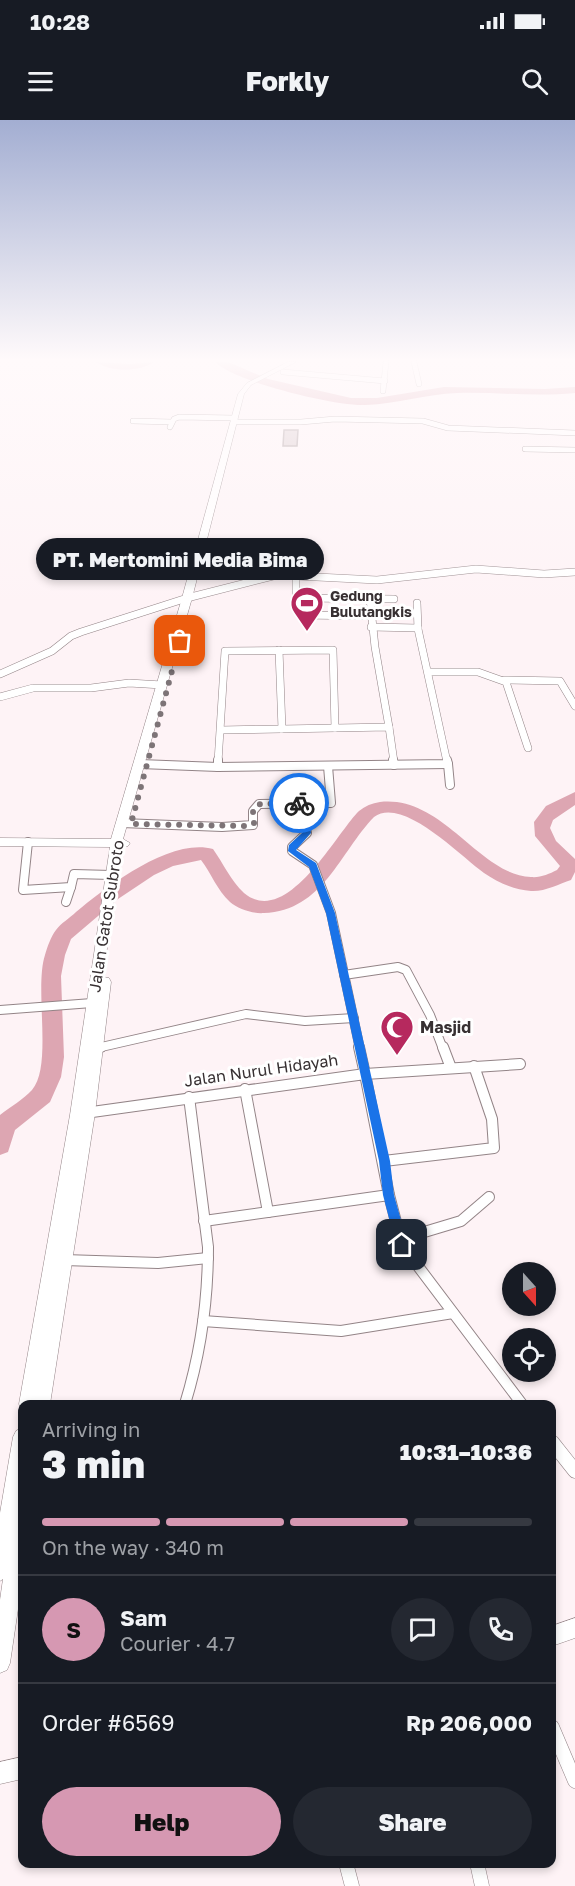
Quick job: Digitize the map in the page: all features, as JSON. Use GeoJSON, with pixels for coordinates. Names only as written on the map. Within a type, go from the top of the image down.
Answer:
{"type":"FeatureCollection","features":[{"type":"Feature","properties":{"kind":"street","name":"Jalan Gatot Subroto"},"geometry":{"type":"LineString","coordinates":[[41,1400],[46,1337],[82,1114],[97,1048],[113,878],[230,444]]}},
{"type":"Feature","properties":{"kind":"street"},"geometry":{"type":"LineString","coordinates":[[525,449],[575,450]]}},
{"type":"Feature","properties":{"kind":"street"},"geometry":{"type":"LineString","coordinates":[[0,674],[52,651],[81,632],[190,597],[263,577],[296,575],[377,580],[476,569],[544,574],[575,572]]}},
{"type":"Feature","properties":{"kind":"street"},"geometry":{"type":"LineString","coordinates":[[296,575],[296,594],[301,598],[394,599]]}},
{"type":"Feature","properties":{"kind":"street","name":"Jalan Gatot Subroto"},"geometry":{"type":"LineString","coordinates":[[143,764],[162,685],[190,597]]}},
{"type":"Feature","properties":{"kind":"street"},"geometry":{"type":"LineString","coordinates":[[301,598],[300,615],[371,616]]}},
{"type":"Feature","properties":{"kind":"street"},"geometry":{"type":"LineString","coordinates":[[370,599],[371,627],[394,765]]}},
{"type":"Feature","properties":{"kind":"street"},"geometry":{"type":"LineString","coordinates":[[417,603],[418,628],[448,764],[450,785]]}},
{"type":"Feature","properties":{"kind":"street"},"geometry":{"type":"LineString","coordinates":[[371,627],[418,628]]}},
{"type":"Feature","properties":{"kind":"street"},"geometry":{"type":"LineString","coordinates":[[279,650],[282,729]]}},
{"type":"Feature","properties":{"kind":"street"},"geometry":{"type":"LineString","coordinates":[[218,767],[225,651],[333,650],[336,728]]}},
{"type":"Feature","properties":{"kind":"street"},"geometry":{"type":"LineString","coordinates":[[428,672],[478,672],[504,680],[560,681],[575,706]]}},
{"type":"Feature","properties":{"kind":"street"},"geometry":{"type":"LineString","coordinates":[[504,680],[509,684],[516,718],[528,748]]}},
{"type":"Feature","properties":{"kind":"street"},"geometry":{"type":"LineString","coordinates":[[0,697],[33,688],[91,688],[129,683],[162,685]]}},
{"type":"Feature","properties":{"kind":"street"},"geometry":{"type":"LineString","coordinates":[[221,730],[388,727]]}},
{"type":"Feature","properties":{"kind":"street"},"geometry":{"type":"LineString","coordinates":[[143,764],[218,767],[448,764]]}},
{"type":"Feature","properties":{"kind":"street"},"geometry":{"type":"LineString","coordinates":[[126,823],[247,826],[254,823],[253,811],[260,804],[331,803],[328,766]]}},
{"type":"Feature","properties":{"kind":"street"},"geometry":{"type":"LineString","coordinates":[[300,803],[307,833],[292,847],[292,851],[313,865],[331,913],[384,1161],[389,1195],[402,1245],[519,1400]]}},
{"type":"Feature","properties":{"kind":"street"},"geometry":{"type":"LineString","coordinates":[[0,842],[121,843]]}},
{"type":"Feature","properties":{"kind":"street"},"geometry":{"type":"LineString","coordinates":[[28,842],[23,890],[71,887]]}},
{"type":"Feature","properties":{"kind":"street"},"geometry":{"type":"LineString","coordinates":[[66,902],[74,874],[113,878]]}},
{"type":"Feature","properties":{"kind":"street","name":"Jalan Gatot Subroto"},"geometry":{"type":"LineString","coordinates":[[29,1400],[64,1260],[82,1114],[86,1003],[110,899]]}},
{"type":"Feature","properties":{"kind":"street"},"geometry":{"type":"LineString","coordinates":[[344,975],[398,968],[406,970],[430,1015],[451,1068]]}},
{"type":"Feature","properties":{"kind":"street"},"geometry":{"type":"LineString","coordinates":[[0,1010],[86,1003]]}},
{"type":"Feature","properties":{"kind":"street"},"geometry":{"type":"LineString","coordinates":[[97,1048],[246,1014],[305,1020],[354,1018]]}},
{"type":"Feature","properties":{"kind":"street","name":"Jalan Nurul Hidayah"},"geometry":{"type":"LineString","coordinates":[[82,1114],[245,1089],[365,1074],[520,1064]]}},
{"type":"Feature","properties":{"kind":"street"},"geometry":{"type":"LineString","coordinates":[[384,1161],[494,1148],[496,1141],[493,1128],[474,1066]]}},
{"type":"Feature","properties":{"kind":"street"},"geometry":{"type":"LineString","coordinates":[[245,1089],[268,1212]]}},
{"type":"Feature","properties":{"kind":"street"},"geometry":{"type":"LineString","coordinates":[[186,1400],[198,1367],[208,1258],[189,1097]]}},
{"type":"Feature","properties":{"kind":"street"},"geometry":{"type":"LineString","coordinates":[[204,1221],[389,1195]]}},
{"type":"Feature","properties":{"kind":"street"},"geometry":{"type":"LineString","coordinates":[[401,1239],[461,1221],[489,1197]]}},
{"type":"Feature","properties":{"kind":"street"},"geometry":{"type":"LineString","coordinates":[[64,1260],[158,1263],[208,1258]]}},
{"type":"Feature","properties":{"kind":"street"},"geometry":{"type":"LineString","coordinates":[[203,1321],[341,1331],[453,1312]]}},
{"type":"Feature","properties":{"kind":"street"},"geometry":{"type":"LineString","coordinates":[[556,1447],[575,1471]]}},
{"type":"Feature","properties":{"kind":"street"},"geometry":{"type":"LineString","coordinates":[[0,1571],[18,1461]]}},
{"type":"Feature","properties":{"kind":"street"},"geometry":{"type":"LineString","coordinates":[[0,1663],[16,1607],[18,1579]]}},
{"type":"Feature","properties":{"kind":"street"},"geometry":{"type":"LineString","coordinates":[[556,1635],[575,1628]]}},
{"type":"Feature","properties":{"kind":"street"},"geometry":{"type":"LineString","coordinates":[[556,1736],[575,1781]]}},
{"type":"Feature","properties":{"kind":"street"},"geometry":{"type":"LineString","coordinates":[[0,1773],[18,1769]]}},
{"type":"Feature","properties":{"kind":"street"},"geometry":{"type":"LineString","coordinates":[[347,1868],[352,1886]]}},
{"type":"Feature","properties":{"kind":"street"},"geometry":{"type":"LineString","coordinates":[[478,1868],[482,1886]]}},
{"type":"Feature","properties":{"kind":"waterway"},"geometry":{"type":"LineString","coordinates":[[0,1145],[4,1125],[42,1095],[50,1077],[53,1057],[51,976],[55,955],[63,935],[111,894],[147,870],[186,855],[206,853],[228,886],[242,901],[257,907],[273,906],[288,900],[315,879],[328,866],[368,813],[377,808],[395,807],[414,813],[433,824],[472,855],[511,880],[538,884],[564,875],[569,866],[550,845],[541,828],[546,816],[552,810],[575,798]]}},
{"type":"Feature","properties":{"kind":"way so far"},"geometry":{"type":"LineString","coordinates":[[180,641],[131,824],[247,826],[253,825],[253,811],[260,804],[299,803]]}},
{"type":"Feature","properties":{"kind":"place","name":"Gedung Bulutangkis"},"geometry":{"type":"Point","coordinates":[307,632]}},
{"type":"Feature","properties":{"kind":"place","name":"PT. Mertomini Media Bima"},"geometry":{"type":"Point","coordinates":[180,641]}},
{"type":"Feature","properties":{"kind":"place","name":"Masjid"},"geometry":{"type":"Point","coordinates":[397,1056]}},
{"type":"Feature","properties":{"kind":"route"},"geometry":{"type":"LineString","coordinates":[[299,803],[307,833],[292,847],[292,851],[313,865],[331,913],[384,1161],[389,1195],[402,1245]]}}]}
